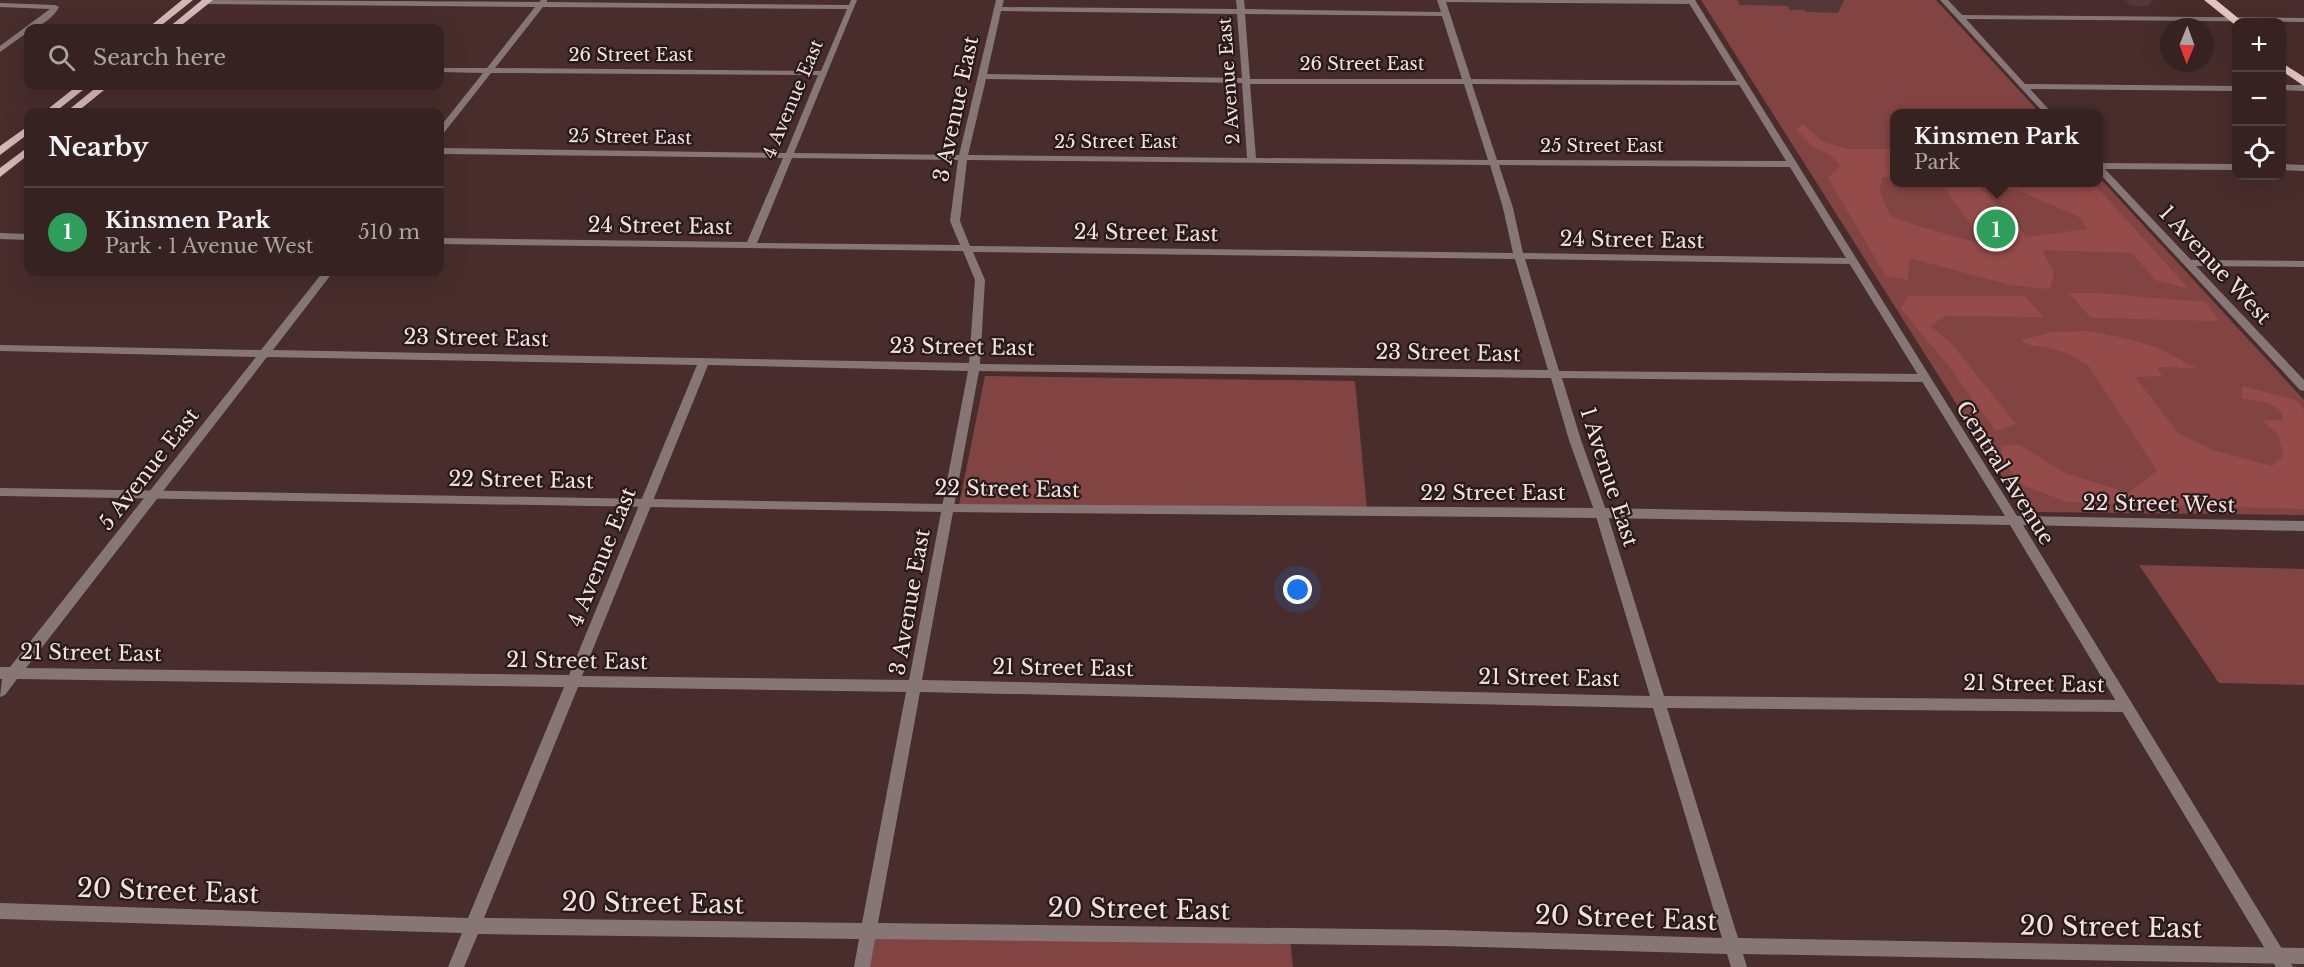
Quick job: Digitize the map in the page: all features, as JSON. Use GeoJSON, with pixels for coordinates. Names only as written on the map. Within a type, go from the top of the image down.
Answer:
{"type":"FeatureCollection","features":[{"type":"Feature","properties":{"kind":"highway"},"geometry":{"type":"LineString","coordinates":[[2210,0],[2232,18]]}},
{"type":"Feature","properties":{"kind":"highway"},"geometry":{"type":"LineString","coordinates":[[2286,58],[2304,69]]}},
{"type":"Feature","properties":{"kind":"highway"},"geometry":{"type":"LineString","coordinates":[[2286,69],[2304,83]]}},
{"type":"Feature","properties":{"kind":"main road"},"geometry":{"type":"LineString","coordinates":[[158,24],[188,0]]}},
{"type":"Feature","properties":{"kind":"main road"},"geometry":{"type":"LineString","coordinates":[[178,24],[207,1]]}},
{"type":"Feature","properties":{"kind":"main road"},"geometry":{"type":"LineString","coordinates":[[54,108],[78,90]]}},
{"type":"Feature","properties":{"kind":"main road"},"geometry":{"type":"LineString","coordinates":[[77,108],[99,90]]}},
{"type":"Feature","properties":{"kind":"main road"},"geometry":{"type":"LineString","coordinates":[[0,152],[24,132]]}},
{"type":"Feature","properties":{"kind":"main road"},"geometry":{"type":"LineString","coordinates":[[0,174],[24,153]]}},
{"type":"Feature","properties":{"kind":"street","name":"2 Avenue East"},"geometry":{"type":"LineString","coordinates":[[1240,0],[1252,160]]}},
{"type":"Feature","properties":{"kind":"street"},"geometry":{"type":"LineString","coordinates":[[1441,0],[1692,1]]}},
{"type":"Feature","properties":{"kind":"street","name":"1 Avenue East"},"geometry":{"type":"LineString","coordinates":[[1441,0],[1508,208],[1518,256],[1601,513],[1739,967]]}},
{"type":"Feature","properties":{"kind":"street"},"geometry":{"type":"LineString","coordinates":[[1944,0],[2043,109]]}},
{"type":"Feature","properties":{"kind":"street"},"geometry":{"type":"LineString","coordinates":[[207,1],[853,3]]}},
{"type":"Feature","properties":{"kind":"street","name":"Central Avenue"},"geometry":{"type":"LineString","coordinates":[[1692,1],[1923,378],[2014,521],[2282,961]]}},
{"type":"Feature","properties":{"kind":"street"},"geometry":{"type":"LineString","coordinates":[[444,127],[543,2]]}},
{"type":"Feature","properties":{"kind":"street","name":"4 Avenue East"},"geometry":{"type":"LineString","coordinates":[[752,245],[853,3]]}},
{"type":"Feature","properties":{"kind":"street"},"geometry":{"type":"LineString","coordinates":[[0,5],[55,8],[36,24]]}},
{"type":"Feature","properties":{"kind":"street"},"geometry":{"type":"LineString","coordinates":[[999,5],[1446,14]]}},
{"type":"Feature","properties":{"kind":"street","name":"3 Avenue East"},"geometry":{"type":"LineString","coordinates":[[862,967],[974,367],[980,280],[955,221],[963,158],[999,5]]}},
{"type":"Feature","properties":{"kind":"street"},"geometry":{"type":"LineString","coordinates":[[1959,17],[2232,21]]}},
{"type":"Feature","properties":{"kind":"street"},"geometry":{"type":"LineString","coordinates":[[2286,20],[2304,20]]}},
{"type":"Feature","properties":{"kind":"street"},"geometry":{"type":"LineString","coordinates":[[0,50],[24,33]]}},
{"type":"Feature","properties":{"kind":"street","name":"26 Street East"},"geometry":{"type":"LineString","coordinates":[[444,70],[823,73]]}},
{"type":"Feature","properties":{"kind":"street","name":"26 Street East"},"geometry":{"type":"LineString","coordinates":[[981,76],[1245,81],[1742,83]]}},
{"type":"Feature","properties":{"kind":"street"},"geometry":{"type":"LineString","coordinates":[[2022,86],[2232,88]]}},
{"type":"Feature","properties":{"kind":"street"},"geometry":{"type":"LineString","coordinates":[[2286,88],[2304,88]]}},
{"type":"Feature","properties":{"kind":"street","name":"25 Street East"},"geometry":{"type":"LineString","coordinates":[[444,151],[963,158],[1792,164]]}},
{"type":"Feature","properties":{"kind":"street"},"geometry":{"type":"LineString","coordinates":[[2103,166],[2232,167]]}},
{"type":"Feature","properties":{"kind":"street"},"geometry":{"type":"LineString","coordinates":[[2286,167],[2304,168]]}},
{"type":"Feature","properties":{"kind":"street","name":"1 Avenue West"},"geometry":{"type":"LineString","coordinates":[[2103,171],[2301,382]]}},
{"type":"Feature","properties":{"kind":"street"},"geometry":{"type":"LineString","coordinates":[[0,236],[24,237]]}},
{"type":"Feature","properties":{"kind":"street","name":"24 Street East"},"geometry":{"type":"LineString","coordinates":[[444,241],[1851,261]]}},
{"type":"Feature","properties":{"kind":"street"},"geometry":{"type":"LineString","coordinates":[[2189,262],[2304,264]]}},
{"type":"Feature","properties":{"kind":"street","name":"5 Avenue East"},"geometry":{"type":"LineString","coordinates":[[0,690],[7,673],[154,494],[325,276]]}},
{"type":"Feature","properties":{"kind":"street","name":"23 Street East"},"geometry":{"type":"LineString","coordinates":[[0,348],[974,367],[1923,378]]}},
{"type":"Feature","properties":{"kind":"street","name":"4 Avenue East"},"geometry":{"type":"LineString","coordinates":[[456,967],[704,362]]}},
{"type":"Feature","properties":{"kind":"street","name":"22 Street East"},"geometry":{"type":"LineString","coordinates":[[0,492],[946,508],[1601,513],[2014,521]]}},
{"type":"Feature","properties":{"kind":"street","name":"22 Street West"},"geometry":{"type":"LineString","coordinates":[[2014,521],[2304,526]]}},
{"type":"Feature","properties":{"kind":"street","name":"21 Street East"},"geometry":{"type":"LineString","coordinates":[[7,673],[915,686],[1659,702],[2125,706]]}},
{"type":"Feature","properties":{"kind":"street","name":"20 Street East"},"geometry":{"type":"LineString","coordinates":[[0,911],[472,926],[1443,938],[2282,961],[2304,956]]}},
{"type":"Feature","properties":{"kind":"shaded area"},"geometry":{"type":"Polygon","coordinates":[[[1701,0],[1936,0],[2036,109],[1890,109],[1890,187],[2103,187],[2103,181],[2304,400],[2304,515],[2034,512],[2021,506],[1701,0]]]}},
{"type":"Feature","properties":{"kind":"shaded area"},"geometry":{"type":"Polygon","coordinates":[[[1803,124],[1823,142],[1849,149],[1890,149],[1890,177],[1883,177],[1879,189],[1890,216],[1986,245],[1943,187],[1980,187],[2027,237],[2087,229],[2078,216],[2019,191],[2000,187],[2097,187],[2189,289],[2155,280],[2132,253],[2042,250],[2054,273],[2050,289],[2010,285],[1910,258],[1907,280],[1886,276],[1828,178],[1840,165],[1830,155],[1812,146],[1796,129],[1803,124]]]}},
{"type":"Feature","properties":{"kind":"shaded area"},"geometry":{"type":"Polygon","coordinates":[[[2069,293],[2097,293],[2206,302],[2219,321],[2091,318],[2069,293]]]}},
{"type":"Feature","properties":{"kind":"shaded area"},"geometry":{"type":"Polygon","coordinates":[[[1907,296],[2025,296],[2043,317],[1945,316],[1930,326],[1950,342],[2016,424],[1996,431],[1947,364],[1901,309],[1907,296]]]}},
{"type":"Feature","properties":{"kind":"shaded area"},"geometry":{"type":"Polygon","coordinates":[[[2088,331],[2159,348],[2196,368],[2157,367],[2162,376],[2135,377],[2179,434],[2213,450],[2272,466],[2283,457],[2279,436],[2262,420],[2283,420],[2281,411],[2268,403],[2242,398],[2242,386],[2296,400],[2304,410],[2304,509],[2067,502],[2023,485],[2003,462],[2001,446],[2020,445],[2065,473],[2128,493],[2157,471],[2088,365],[2064,352],[2029,345],[2021,340],[2052,332],[2088,331]]]}},
{"type":"Feature","properties":{"kind":"shaded area"},"geometry":{"type":"Polygon","coordinates":[[[985,376],[1355,381],[1367,510],[959,505],[985,376]]]}},
{"type":"Feature","properties":{"kind":"shaded area"},"geometry":{"type":"Polygon","coordinates":[[[2139,565],[2304,569],[2304,685],[2219,683],[2139,565]]]}},
{"type":"Feature","properties":{"kind":"shaded area"},"geometry":{"type":"Polygon","coordinates":[[[871,931],[1290,938],[1293,967],[865,967],[871,931]]]}},
{"type":"Feature","properties":{"kind":"place","name":"Kinsmen Park"},"geometry":{"type":"Point","coordinates":[1996,229]}}]}
